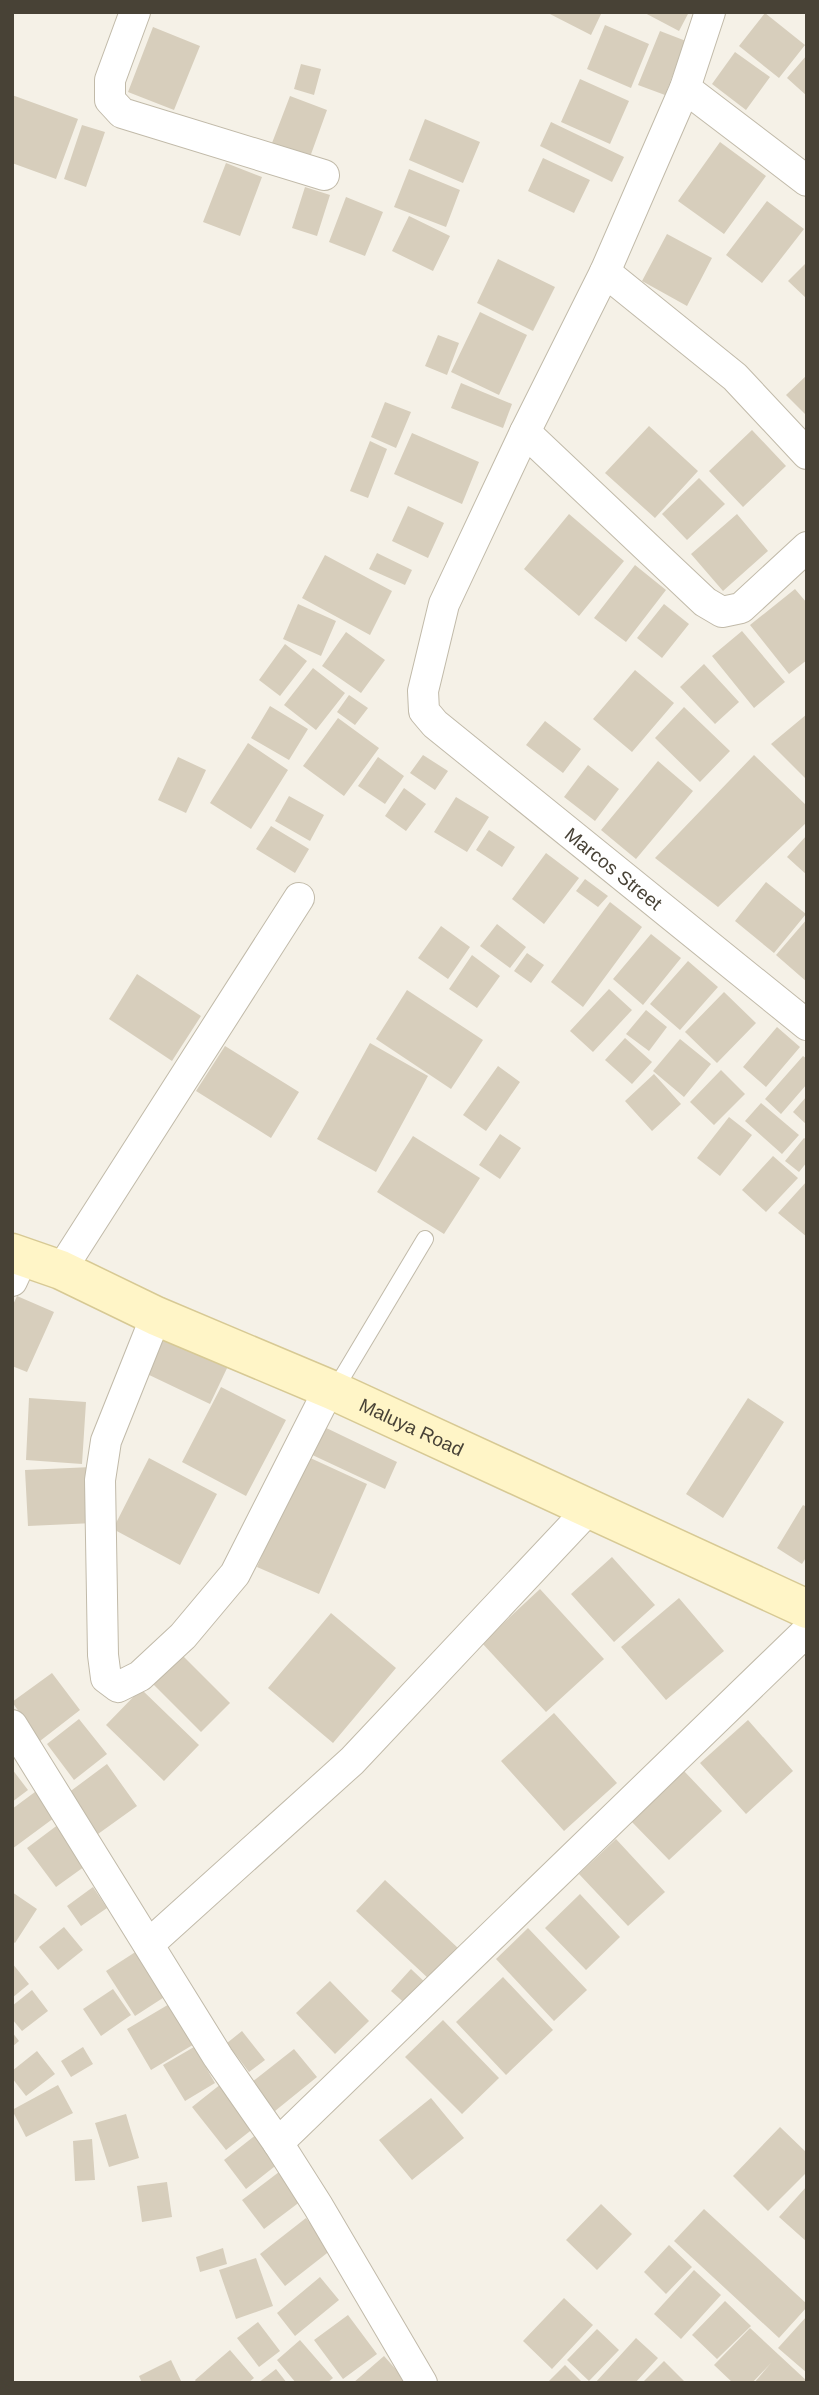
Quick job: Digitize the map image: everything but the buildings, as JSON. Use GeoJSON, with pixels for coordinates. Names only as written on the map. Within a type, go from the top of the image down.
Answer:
{"type":"FeatureCollection","features":[{"type":"Feature","properties":{"kind":"street"},"geometry":{"type":"LineString","coordinates":[[135,12],[110,80],[110,100],[122,113],[324,175]]}},
{"type":"Feature","properties":{"kind":"street"},"geometry":{"type":"LineString","coordinates":[[710,12],[685,88],[605,272],[525,432],[705,602],[722,612],[741,608],[807,547]]}},
{"type":"Feature","properties":{"kind":"street"},"geometry":{"type":"LineString","coordinates":[[685,88],[807,181]]}},
{"type":"Feature","properties":{"kind":"street"},"geometry":{"type":"LineString","coordinates":[[605,272],[735,377],[807,454]]}},
{"type":"Feature","properties":{"kind":"street","name":"Marcos Street"},"geometry":{"type":"LineString","coordinates":[[525,432],[444,604],[423,691],[424,711],[435,724],[807,1025]]}},
{"type":"Feature","properties":{"kind":"street"},"geometry":{"type":"LineString","coordinates":[[61,1270],[299,898]]}},
{"type":"Feature","properties":{"kind":"street","name":"Maluya Road"},"geometry":{"type":"LineString","coordinates":[[16,1264],[61,1270],[156,1316],[332,1390],[807,1609]]}},
{"type":"Feature","properties":{"kind":"street"},"geometry":{"type":"LineString","coordinates":[[156,1316],[106,1441],[100,1480],[103,1655],[106,1678],[118,1687],[140,1676],[183,1636],[235,1574],[332,1390]]}},
{"type":"Feature","properties":{"kind":"street"},"geometry":{"type":"LineString","coordinates":[[149,1944],[352,1761],[589,1509]]}},
{"type":"Feature","properties":{"kind":"street"},"geometry":{"type":"LineString","coordinates":[[278,2143],[807,1630]]}},
{"type":"Feature","properties":{"kind":"street"},"geometry":{"type":"LineString","coordinates":[[12,1726],[219,2057],[278,2143],[422,2383]]}},
{"type":"Feature","properties":{"kind":"lane"},"geometry":{"type":"LineString","coordinates":[[332,1390],[425,1239]]}}]}
